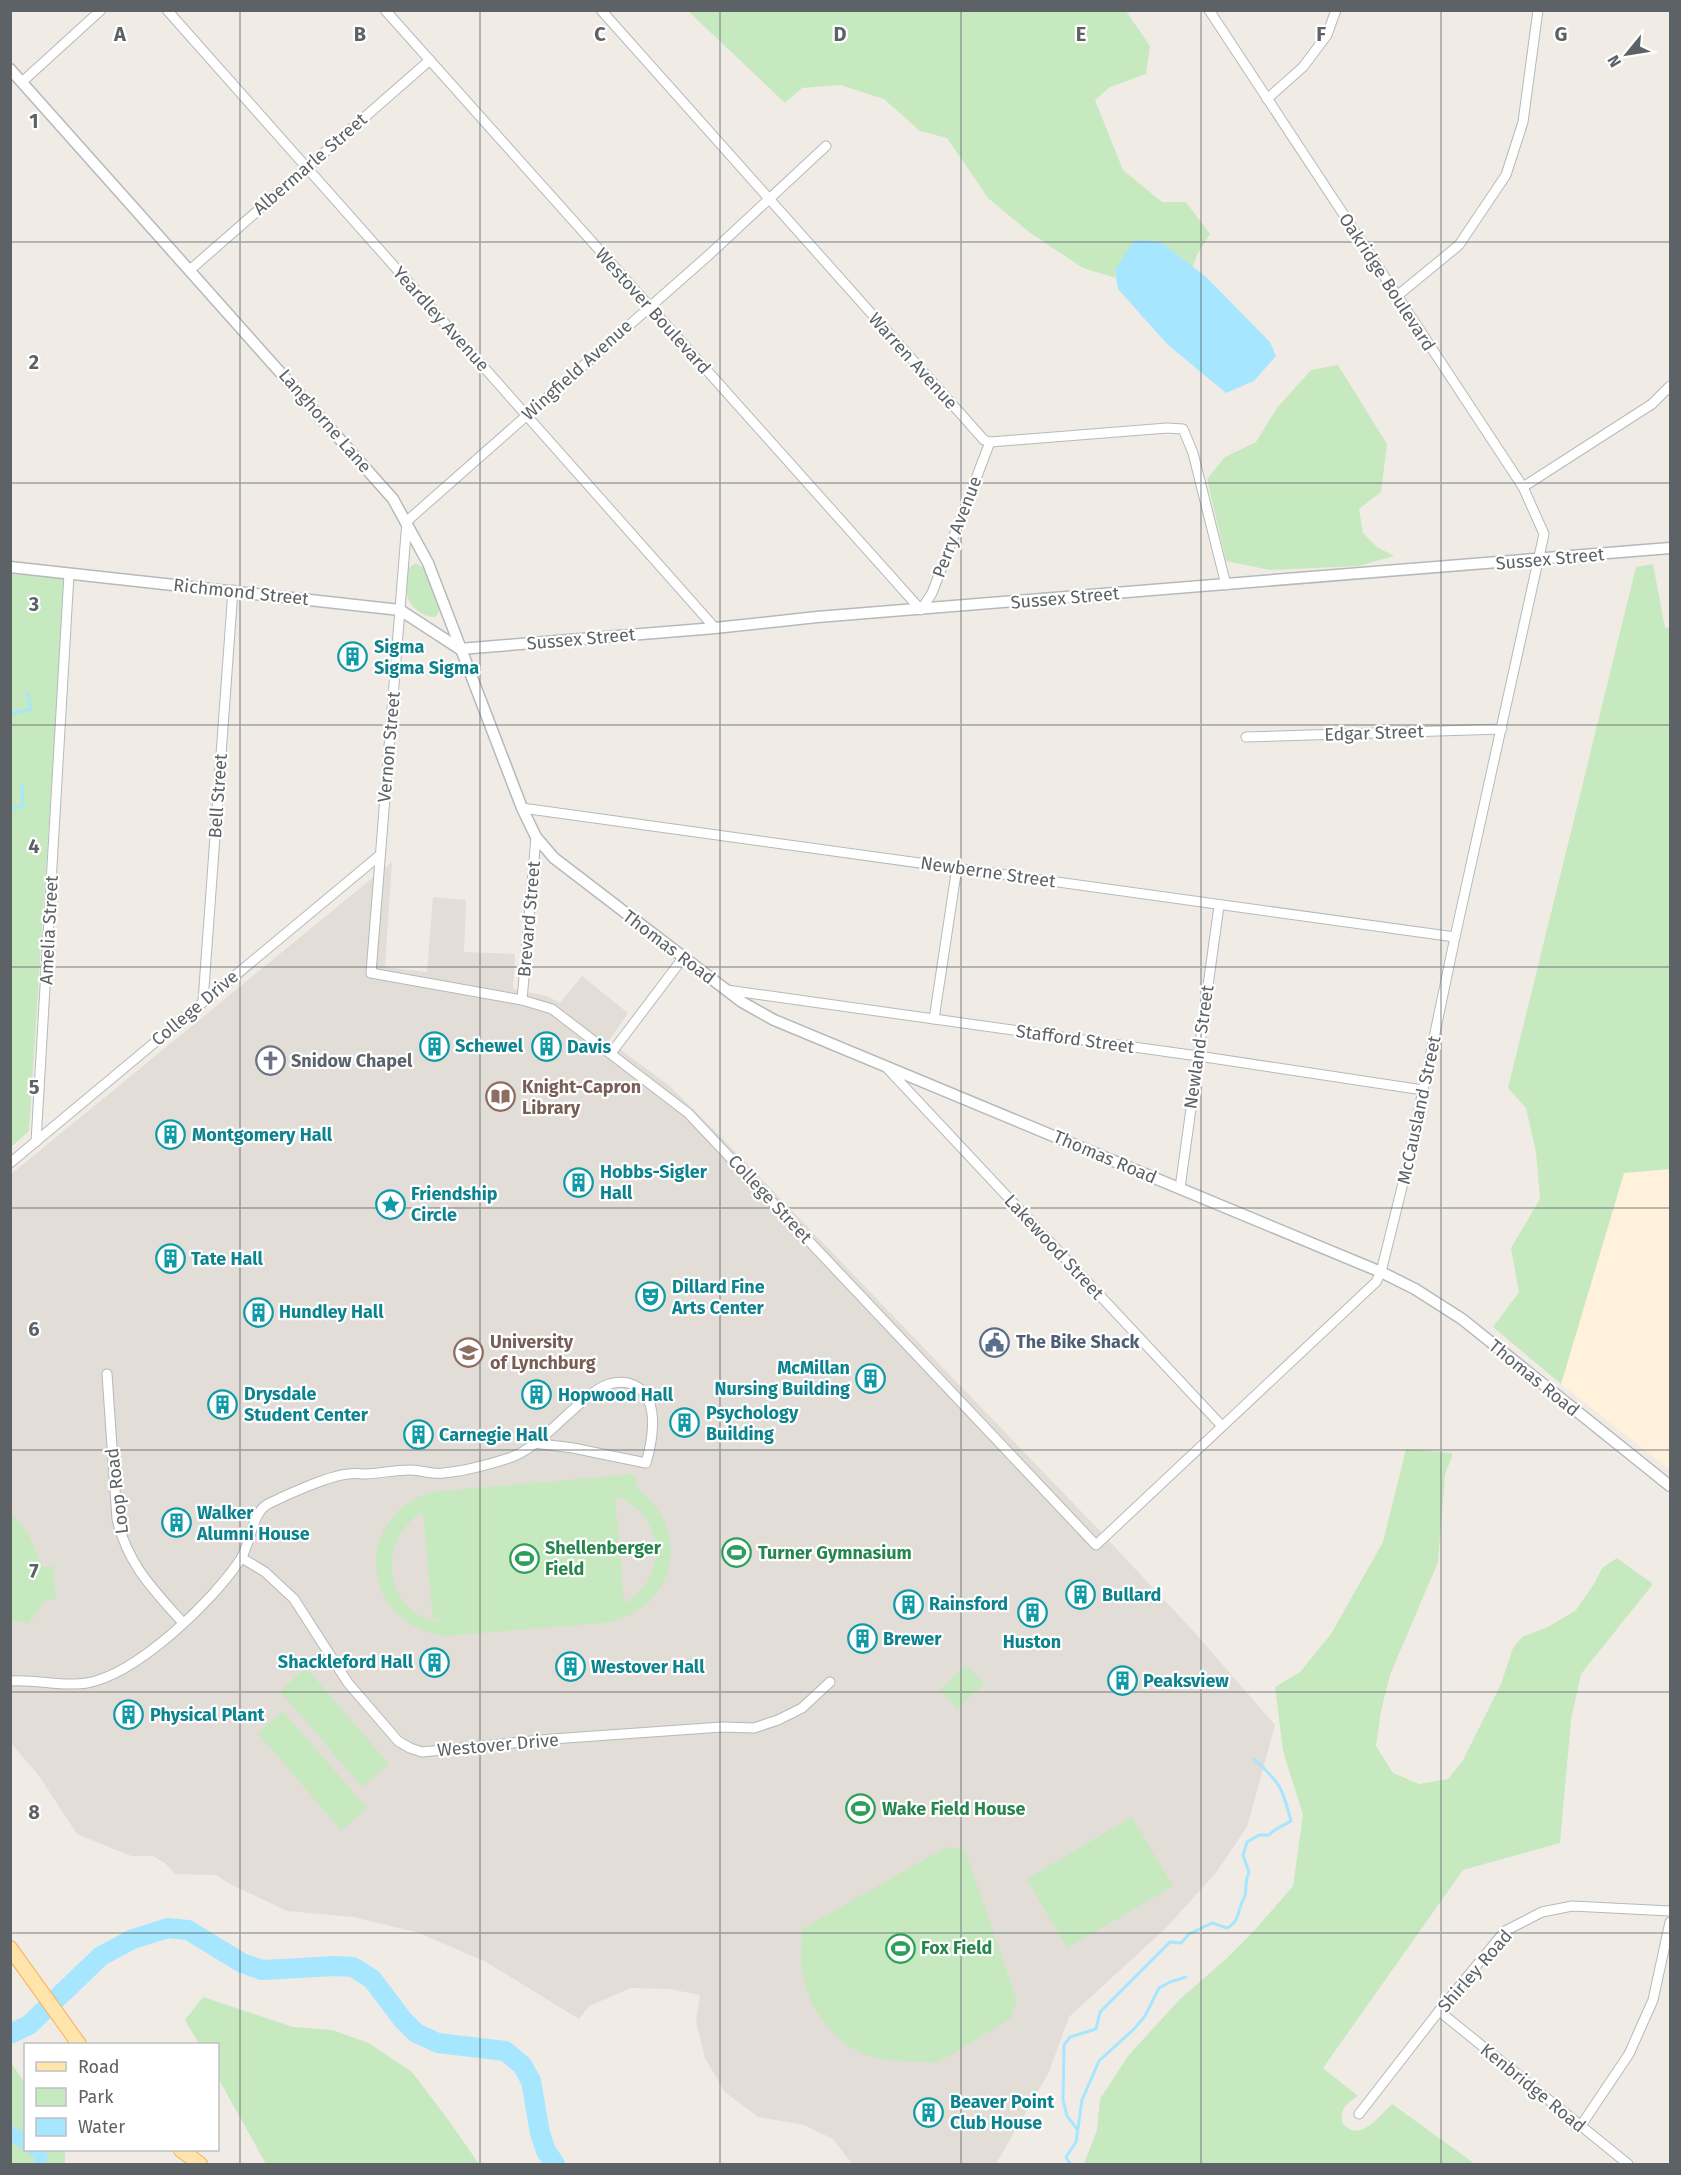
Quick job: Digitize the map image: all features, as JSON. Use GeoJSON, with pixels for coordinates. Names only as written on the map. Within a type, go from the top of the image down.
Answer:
{"type":"FeatureCollection","features":[{"type":"Feature","properties":{"kind":"main road"},"geometry":{"type":"LineString","coordinates":[[10,1948],[78,2043]]}},
{"type":"Feature","properties":{"kind":"main road"},"geometry":{"type":"LineString","coordinates":[[182,2151],[200,2164]]}},
{"type":"Feature","properties":{"kind":"street"},"geometry":{"type":"LineString","coordinates":[[22,82],[101,10]]}},
{"type":"Feature","properties":{"kind":"street","name":"Yeardley Avenue"},"geometry":{"type":"LineString","coordinates":[[167,10],[715,628]]}},
{"type":"Feature","properties":{"kind":"street","name":"Westover Boulevard"},"geometry":{"type":"LineString","coordinates":[[386,10],[921,610]]}},
{"type":"Feature","properties":{"kind":"street","name":"Warren Avenue"},"geometry":{"type":"LineString","coordinates":[[601,10],[970,426],[984,440],[990,442]]}},
{"type":"Feature","properties":{"kind":"street","name":"Oakridge Boulevard"},"geometry":{"type":"LineString","coordinates":[[1209,10],[1523,487],[1544,534],[1539,560]]}},
{"type":"Feature","properties":{"kind":"street"},"geometry":{"type":"LineString","coordinates":[[1267,99],[1303,67],[1327,35],[1336,10]]}},
{"type":"Feature","properties":{"kind":"street"},"geometry":{"type":"LineString","coordinates":[[1397,296],[1459,245],[1506,175],[1523,122],[1538,10]]}},
{"type":"Feature","properties":{"kind":"street","name":"Albermarle Street"},"geometry":{"type":"LineString","coordinates":[[191,269],[430,60]]}},
{"type":"Feature","properties":{"kind":"street","name":"Langhorne Lane"},"geometry":{"type":"LineString","coordinates":[[10,69],[191,269],[393,499],[428,563],[522,808],[536,837]]}},
{"type":"Feature","properties":{"kind":"street","name":"Wingfield Avenue"},"geometry":{"type":"LineString","coordinates":[[407,521],[770,200],[826,146]]}},
{"type":"Feature","properties":{"kind":"street"},"geometry":{"type":"LineString","coordinates":[[1523,487],[1652,404],[1671,386]]}},
{"type":"Feature","properties":{"kind":"street"},"geometry":{"type":"LineString","coordinates":[[990,442],[1167,428],[1183,429],[1193,453],[1226,585]]}},
{"type":"Feature","properties":{"kind":"street","name":"Perry Avenue"},"geometry":{"type":"LineString","coordinates":[[921,610],[932,593],[990,442]]}},
{"type":"Feature","properties":{"kind":"street","name":"Vernon Street"},"geometry":{"type":"LineString","coordinates":[[370,973],[407,521]]}},
{"type":"Feature","properties":{"kind":"street","name":"Sussex Street"},"geometry":{"type":"LineString","coordinates":[[460,649],[715,628],[817,617],[1671,548]]}},
{"type":"Feature","properties":{"kind":"street","name":"McCausland Street"},"geometry":{"type":"LineString","coordinates":[[1096,1545],[1376,1282],[1382,1272],[1407,1167],[1539,560]]}},
{"type":"Feature","properties":{"kind":"street","name":"Richmond Street"},"geometry":{"type":"LineString","coordinates":[[10,567],[400,610],[460,649]]}},
{"type":"Feature","properties":{"kind":"street","name":"Amelia Street"},"geometry":{"type":"LineString","coordinates":[[36,1142],[69,574]]}},
{"type":"Feature","properties":{"kind":"street","name":"Bell Street"},"geometry":{"type":"LineString","coordinates":[[203,1001],[233,590]]}},
{"type":"Feature","properties":{"kind":"street","name":"Edgar Street"},"geometry":{"type":"LineString","coordinates":[[1246,737],[1502,729]]}},
{"type":"Feature","properties":{"kind":"street","name":"Newberne Street"},"geometry":{"type":"LineString","coordinates":[[522,808],[1455,938]]}},
{"type":"Feature","properties":{"kind":"street","name":"Thomas Road"},"geometry":{"type":"LineString","coordinates":[[536,837],[554,858],[574,875],[742,1002],[774,1020],[1382,1272],[1415,1289],[1462,1319],[1671,1486]]}},
{"type":"Feature","properties":{"kind":"street","name":"Brevard Street"},"geometry":{"type":"LineString","coordinates":[[522,1000],[536,837]]}},
{"type":"Feature","properties":{"kind":"street","name":"College Drive"},"geometry":{"type":"LineString","coordinates":[[10,1163],[380,855]]}},
{"type":"Feature","properties":{"kind":"street"},"geometry":{"type":"LineString","coordinates":[[934,1018],[957,867]]}},
{"type":"Feature","properties":{"kind":"street","name":"Newland Street"},"geometry":{"type":"LineString","coordinates":[[1180,1188],[1219,906]]}},
{"type":"Feature","properties":{"kind":"street"},"geometry":{"type":"LineString","coordinates":[[612,1053],[683,958]]}},
{"type":"Feature","properties":{"kind":"street","name":"College Street"},"geometry":{"type":"LineString","coordinates":[[370,973],[522,1000],[552,1009],[612,1053],[688,1113],[1096,1545]]}},
{"type":"Feature","properties":{"kind":"street","name":"Stafford Street"},"geometry":{"type":"LineString","coordinates":[[727,990],[1423,1090]]}},
{"type":"Feature","properties":{"kind":"street","name":"Lakewood Street"},"geometry":{"type":"LineString","coordinates":[[886,1067],[1222,1426]]}},
{"type":"Feature","properties":{"kind":"street","name":"Loop Road"},"geometry":{"type":"LineString","coordinates":[[107,1374],[117,1519],[122,1539],[134,1565],[183,1623]]}},
{"type":"Feature","properties":{"kind":"street"},"geometry":{"type":"LineString","coordinates":[[10,1681],[28,1680],[75,1684],[104,1679],[131,1665],[216,1593],[242,1558],[256,1521],[265,1505],[346,1474],[412,1470],[440,1474],[483,1467],[519,1455],[603,1386],[613,1383],[629,1383],[640,1390],[647,1398],[652,1411],[650,1448],[646,1463],[573,1448],[534,1443]]}},
{"type":"Feature","properties":{"kind":"street","name":"Westover Drive"},"geometry":{"type":"LineString","coordinates":[[242,1558],[265,1572],[294,1599],[348,1683],[398,1741],[422,1752],[688,1729],[754,1728],[778,1720],[802,1708],[830,1682]]}},
{"type":"Feature","properties":{"kind":"street","name":"Shirley Road"},"geometry":{"type":"LineString","coordinates":[[1359,2114],[1505,1931],[1542,1912],[1572,1906],[1671,1911]]}},
{"type":"Feature","properties":{"kind":"street"},"geometry":{"type":"LineString","coordinates":[[1580,2127],[1629,2054],[1653,2000],[1671,1922]]}},
{"type":"Feature","properties":{"kind":"street","name":"Kenbridge Road"},"geometry":{"type":"LineString","coordinates":[[1439,2011],[1628,2164]]}},
{"type":"Feature","properties":{"kind":"shaded area","name":"University of Lynchburg"},"geometry":{"type":"Polygon","coordinates":[[[392,862],[385,967],[427,972],[433,897],[466,900],[464,952],[515,954],[513,989],[547,996],[560,1003],[582,976],[628,1013],[609,1041],[671,1087],[723,1139],[1098,1529],[1195,1633],[1275,1725],[1247,1827],[1215,1874],[1166,1928],[1069,2017],[1049,2072],[996,2164],[852,2164],[833,2139],[804,2125],[758,2117],[725,2092],[705,2058],[696,2022],[700,1995],[669,1989],[631,1988],[589,2006],[579,2019],[486,1962],[419,1933],[354,1917],[287,1911],[216,1875],[175,1874],[165,1863],[153,1856],[131,1856],[77,1834],[39,1776],[11,1743],[10,1175],[392,862]]]}},
{"type":"Feature","properties":{"kind":"shaded area"},"geometry":{"type":"Polygon","coordinates":[[[1670,1169],[1670,1470],[1561,1384],[1624,1173],[1670,1169]]]}},
{"type":"Feature","properties":{"kind":"green space"},"geometry":{"type":"Polygon","coordinates":[[[688,11],[1126,11],[1150,46],[1146,74],[1110,87],[1095,100],[1123,170],[1162,202],[1186,202],[1210,234],[1197,255],[1193,267],[1161,242],[1115,270],[1116,278],[1083,268],[1029,232],[988,198],[947,138],[920,131],[884,99],[840,85],[802,88],[785,103],[688,11]]]}},
{"type":"Feature","properties":{"kind":"green space"},"geometry":{"type":"Polygon","coordinates":[[[1338,365],[1387,444],[1381,492],[1359,509],[1363,533],[1377,547],[1394,556],[1359,566],[1270,570],[1226,561],[1207,479],[1225,457],[1256,442],[1277,408],[1311,370],[1338,365]]]}},
{"type":"Feature","properties":{"kind":"green space"},"geometry":{"type":"Polygon","coordinates":[[[416,563],[423,568],[438,607],[439,612],[435,617],[419,612],[407,596],[407,569],[416,563]]]}},
{"type":"Feature","properties":{"kind":"green space"},"geometry":{"type":"Polygon","coordinates":[[[1653,564],[1665,628],[1670,627],[1670,1169],[1624,1173],[1561,1384],[1493,1327],[1519,1292],[1511,1248],[1540,1199],[1536,1152],[1526,1108],[1508,1088],[1636,567],[1653,564]]]}},
{"type":"Feature","properties":{"kind":"green space"},"geometry":{"type":"Polygon","coordinates":[[[11,574],[65,578],[29,1131],[11,1147],[11,574]]]}},
{"type":"Feature","properties":{"kind":"green space"},"geometry":{"type":"Polygon","coordinates":[[[1406,1449],[1453,1453],[1445,1475],[1438,1562],[1390,1675],[1381,1711],[1376,1746],[1393,1773],[1419,1784],[1448,1779],[1462,1762],[1501,1684],[1513,1648],[1522,1637],[1548,1627],[1576,1610],[1602,1568],[1617,1558],[1653,1584],[1581,1674],[1571,1720],[1560,1843],[1463,1870],[1323,2068],[1358,2096],[1347,2104],[1342,2114],[1343,2124],[1349,2129],[1356,2131],[1369,2126],[1392,2104],[1475,2164],[1084,2164],[1097,2130],[1100,2099],[1128,2056],[1179,2000],[1253,1932],[1293,1886],[1303,1815],[1283,1751],[1275,1687],[1300,1672],[1331,1634],[1383,1542],[1406,1449]]]}},
{"type":"Feature","properties":{"kind":"green space","name":"Shellenberger Field"},"geometry":{"type":"Polygon","coordinates":[[[635,1474],[637,1488],[655,1506],[666,1526],[671,1546],[669,1567],[661,1586],[648,1603],[628,1616],[604,1623],[444,1636],[416,1627],[396,1612],[382,1592],[376,1569],[378,1546],[388,1524],[405,1505],[431,1492],[635,1474]],[[615,1496],[624,1603],[639,1592],[649,1578],[655,1563],[656,1546],[652,1531],[644,1516],[632,1504],[615,1496]],[[423,1512],[407,1525],[397,1541],[392,1560],[393,1578],[399,1595],[410,1609],[426,1618],[447,1622],[433,1618],[423,1512]]]}},
{"type":"Feature","properties":{"kind":"green space"},"geometry":{"type":"Polygon","coordinates":[[[11,1513],[27,1532],[43,1567],[53,1566],[56,1599],[46,1600],[28,1624],[11,1620],[11,1513]]]}},
{"type":"Feature","properties":{"kind":"green space"},"geometry":{"type":"Polygon","coordinates":[[[966,1665],[984,1684],[957,1709],[940,1690],[966,1665]]]}},
{"type":"Feature","properties":{"kind":"green space"},"geometry":{"type":"Polygon","coordinates":[[[306,1668],[389,1764],[362,1787],[280,1691],[306,1668]]]}},
{"type":"Feature","properties":{"kind":"green space"},"geometry":{"type":"Polygon","coordinates":[[[283,1711],[367,1808],[341,1830],[258,1733],[283,1711]]]}},
{"type":"Feature","properties":{"kind":"green space"},"geometry":{"type":"Polygon","coordinates":[[[1132,1817],[1173,1886],[1067,1948],[1027,1879],[1132,1817]]]}},
{"type":"Feature","properties":{"kind":"green space","name":"Fox Field"},"geometry":{"type":"Polygon","coordinates":[[[947,1847],[962,1849],[966,1853],[1017,2001],[1010,2019],[937,2063],[887,2060],[865,2055],[838,2038],[815,2009],[807,1992],[801,1966],[802,1929],[947,1847]]]}},
{"type":"Feature","properties":{"kind":"green space"},"geometry":{"type":"Polygon","coordinates":[[[203,1997],[293,2027],[332,2030],[369,2043],[412,2072],[479,2164],[266,2164],[219,2080],[219,2043],[198,2043],[185,2020],[203,1997]]]}},
{"type":"Feature","properties":{"kind":"green space"},"geometry":{"type":"Polygon","coordinates":[[[10,2061],[24,2082],[24,2151],[65,2151],[65,2164],[11,2164],[10,2061]]]}},
{"type":"Feature","properties":{"kind":"water"},"geometry":{"type":"Polygon","coordinates":[[[1135,239],[1161,242],[1205,276],[1270,342],[1276,356],[1254,381],[1226,393],[1167,344],[1118,289],[1115,270],[1135,239]]]}},
{"type":"Feature","properties":{"kind":"water"},"geometry":{"type":"Polygon","coordinates":[[[11,2125],[24,2132],[24,2150],[11,2141],[11,2125]]]}},
{"type":"Feature","properties":{"kind":"water"},"geometry":{"type":"Polygon","coordinates":[[[25,2151],[45,2151],[48,2156],[46,2164],[34,2164],[35,2158],[25,2151]]]}},
{"type":"Feature","properties":{"kind":"waterway"},"geometry":{"type":"LineString","coordinates":[[10,714],[31,709],[27,693]]}},
{"type":"Feature","properties":{"kind":"waterway"},"geometry":{"type":"LineString","coordinates":[[10,809],[23,806],[22,786]]}},
{"type":"Feature","properties":{"kind":"waterway"},"geometry":{"type":"LineString","coordinates":[[1077,2129],[1067,2116],[1063,2100],[1064,2045],[1070,2037],[1096,2029],[1100,2012],[1170,1942],[1181,1943],[1189,1934],[1212,1923],[1227,1928],[1233,1923],[1245,1896],[1249,1872],[1243,1855],[1247,1842],[1259,1835],[1269,1835],[1291,1821],[1279,1786],[1254,1759]]}},
{"type":"Feature","properties":{"kind":"waterway"},"geometry":{"type":"LineString","coordinates":[[10,2034],[29,2025],[101,1956],[133,1939],[168,1928],[188,1930],[242,1963],[262,1970],[353,1967],[372,1979],[403,2020],[416,2033],[438,2043],[505,2051],[522,2065],[531,2081],[540,2133],[546,2151],[555,2164]]}},
{"type":"Feature","properties":{"kind":"waterway"},"geometry":{"type":"LineString","coordinates":[[1070,2164],[1066,2157],[1076,2142],[1082,2100],[1099,2061],[1145,2016],[1159,1988],[1186,1977]]}},
{"type":"Feature","properties":{"kind":"place","name":"Sigma Sigma Sigma"},"geometry":{"type":"Point","coordinates":[353,657]}},
{"type":"Feature","properties":{"kind":"place","name":"Schewel"},"geometry":{"type":"Point","coordinates":[434,1046]}},
{"type":"Feature","properties":{"kind":"place","name":"Davis"},"geometry":{"type":"Point","coordinates":[546,1047]}},
{"type":"Feature","properties":{"kind":"place","name":"Snidow Chapel"},"geometry":{"type":"Point","coordinates":[270,1061]}},
{"type":"Feature","properties":{"kind":"place","name":"Knight-Capron Library"},"geometry":{"type":"Point","coordinates":[501,1097]}},
{"type":"Feature","properties":{"kind":"place","name":"Montgomery Hall"},"geometry":{"type":"Point","coordinates":[171,1135]}},
{"type":"Feature","properties":{"kind":"place","name":"Hobbs-Sigler Hall"},"geometry":{"type":"Point","coordinates":[579,1182]}},
{"type":"Feature","properties":{"kind":"place","name":"Friendship Circle"},"geometry":{"type":"Point","coordinates":[390,1204]}},
{"type":"Feature","properties":{"kind":"place","name":"Tate Hall"},"geometry":{"type":"Point","coordinates":[170,1259]}},
{"type":"Feature","properties":{"kind":"place","name":"Dillard Fine Arts Center"},"geometry":{"type":"Point","coordinates":[651,1297]}},
{"type":"Feature","properties":{"kind":"place","name":"Hundley Hall"},"geometry":{"type":"Point","coordinates":[258,1312]}},
{"type":"Feature","properties":{"kind":"place","name":"The Bike Shack"},"geometry":{"type":"Point","coordinates":[995,1342]}},
{"type":"Feature","properties":{"kind":"place","name":"University of Lynchburg"},"geometry":{"type":"Point","coordinates":[469,1352]}},
{"type":"Feature","properties":{"kind":"place","name":"McMillan Nursing Building"},"geometry":{"type":"Point","coordinates":[871,1378]}},
{"type":"Feature","properties":{"kind":"place","name":"Hopwood Hall"},"geometry":{"type":"Point","coordinates":[537,1395]}},
{"type":"Feature","properties":{"kind":"place","name":"Drysdale Student Center"},"geometry":{"type":"Point","coordinates":[223,1404]}},
{"type":"Feature","properties":{"kind":"place","name":"Psychology Building"},"geometry":{"type":"Point","coordinates":[685,1423]}},
{"type":"Feature","properties":{"kind":"place","name":"Carnegie Hall"},"geometry":{"type":"Point","coordinates":[418,1435]}},
{"type":"Feature","properties":{"kind":"place","name":"Walker Alumni House"},"geometry":{"type":"Point","coordinates":[176,1523]}},
{"type":"Feature","properties":{"kind":"place","name":"Turner Gymnasium"},"geometry":{"type":"Point","coordinates":[737,1553]}},
{"type":"Feature","properties":{"kind":"place","name":"Shellenberger Field"},"geometry":{"type":"Point","coordinates":[524,1558]}},
{"type":"Feature","properties":{"kind":"place","name":"Bullard"},"geometry":{"type":"Point","coordinates":[1081,1595]}},
{"type":"Feature","properties":{"kind":"place","name":"Rainsford"},"geometry":{"type":"Point","coordinates":[908,1604]}},
{"type":"Feature","properties":{"kind":"place","name":"Huston"},"geometry":{"type":"Point","coordinates":[1032,1613]}},
{"type":"Feature","properties":{"kind":"place","name":"Brewer"},"geometry":{"type":"Point","coordinates":[862,1639]}},
{"type":"Feature","properties":{"kind":"place","name":"Shackleford Hall"},"geometry":{"type":"Point","coordinates":[434,1662]}},
{"type":"Feature","properties":{"kind":"place","name":"Westover Hall"},"geometry":{"type":"Point","coordinates":[570,1667]}},
{"type":"Feature","properties":{"kind":"place","name":"Peaksview"},"geometry":{"type":"Point","coordinates":[1122,1681]}},
{"type":"Feature","properties":{"kind":"place","name":"Physical Plant"},"geometry":{"type":"Point","coordinates":[129,1715]}},
{"type":"Feature","properties":{"kind":"place","name":"Wake Field House"},"geometry":{"type":"Point","coordinates":[861,1809]}},
{"type":"Feature","properties":{"kind":"place","name":"Fox Field"},"geometry":{"type":"Point","coordinates":[900,1948]}},
{"type":"Feature","properties":{"kind":"place","name":"Beaver Point Club House"},"geometry":{"type":"Point","coordinates":[929,2112]}}]}
